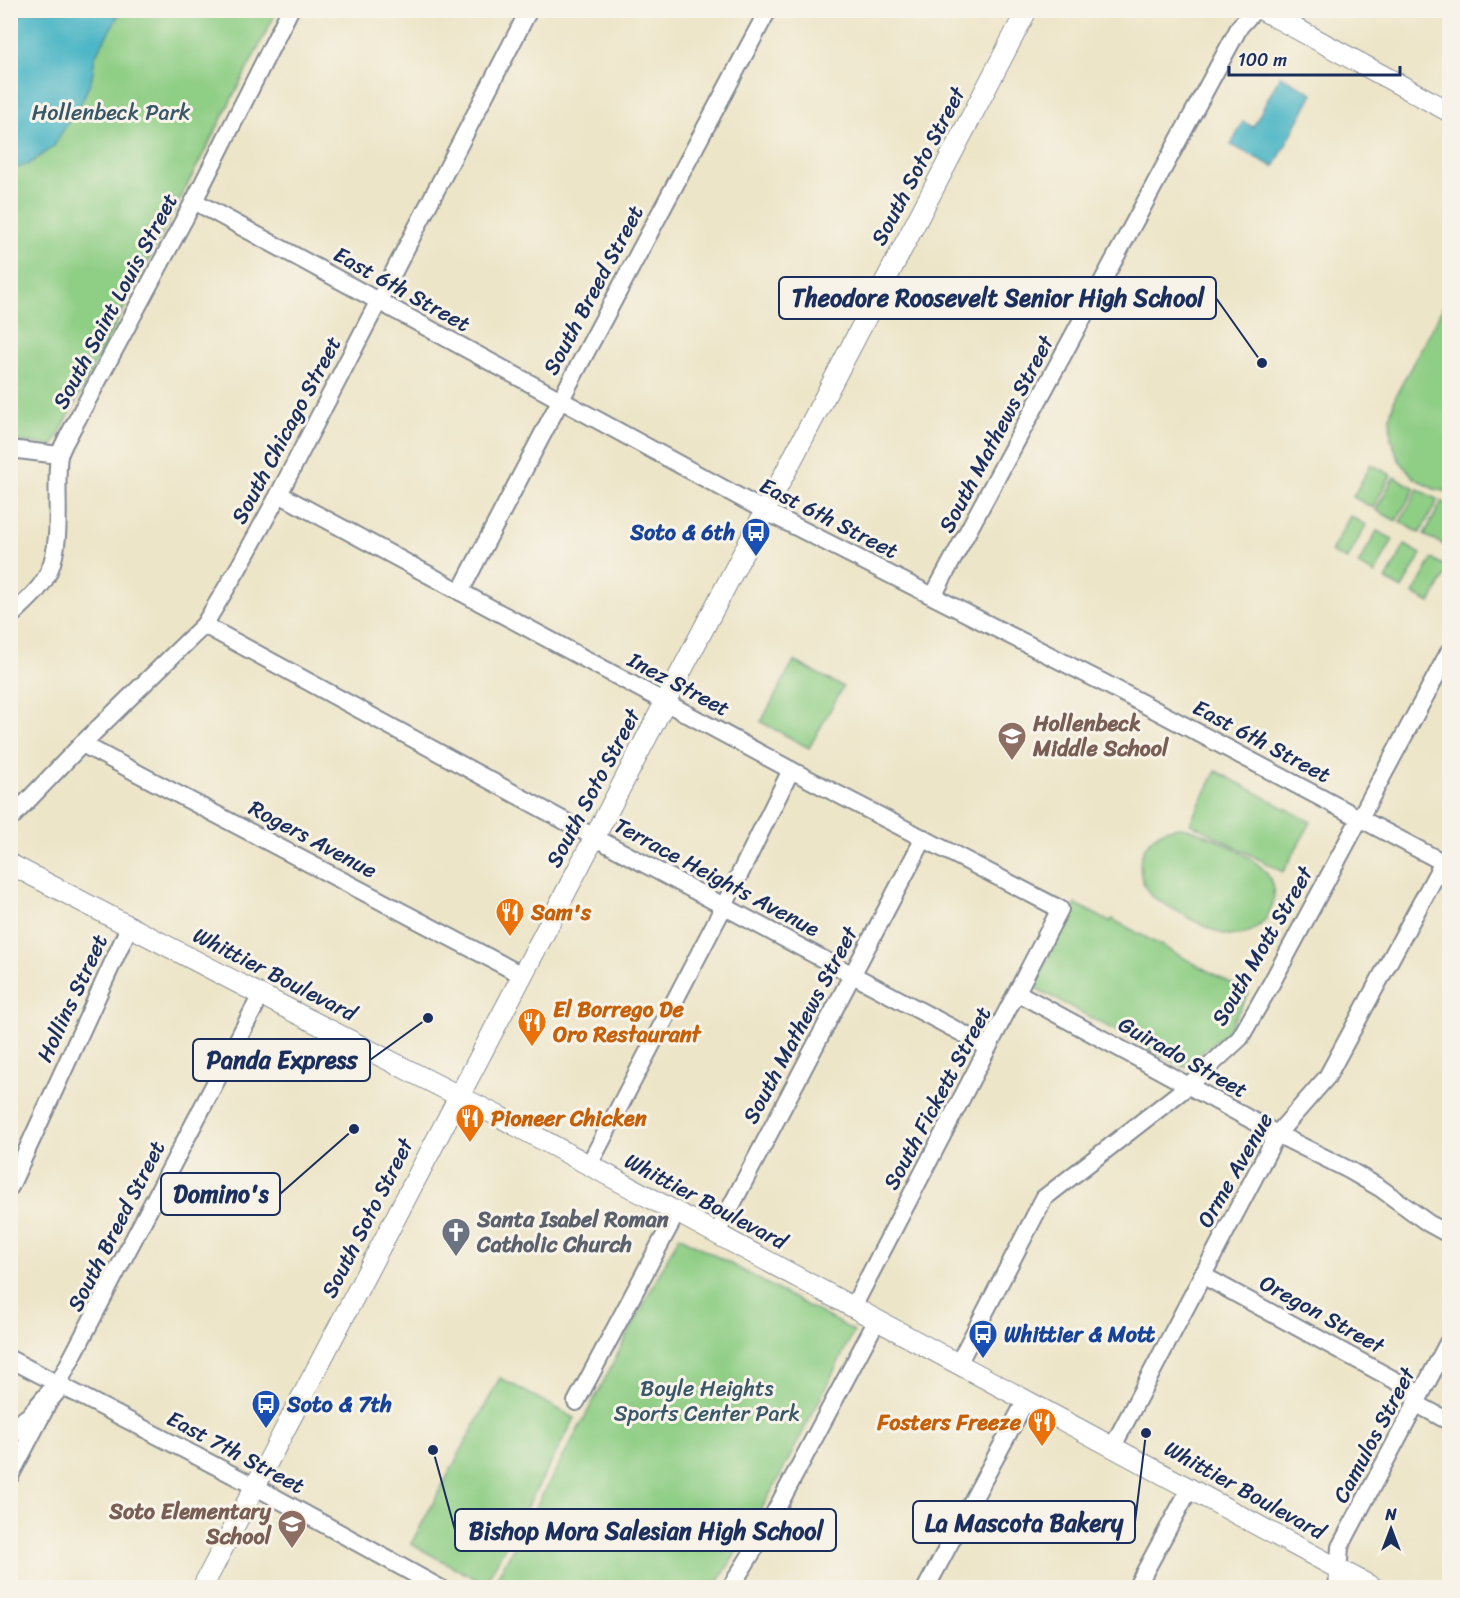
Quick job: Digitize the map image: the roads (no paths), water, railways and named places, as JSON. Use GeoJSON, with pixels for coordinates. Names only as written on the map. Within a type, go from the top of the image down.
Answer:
{"type":"FeatureCollection","features":[{"type":"Feature","properties":{"kind":"highway"},"geometry":{"type":"LineString","coordinates":[[10,1433],[31,1418],[59,1385]]}},
{"type":"Feature","properties":{"kind":"main road","name":"South Soto Street"},"geometry":{"type":"LineString","coordinates":[[202,1587],[256,1488],[458,1095],[1027,10]]}},
{"type":"Feature","properties":{"kind":"main road"},"geometry":{"type":"LineString","coordinates":[[1262,10],[1449,112]]}},
{"type":"Feature","properties":{"kind":"main road","name":"Whittier Boulevard"},"geometry":{"type":"LineString","coordinates":[[10,864],[458,1095],[717,1233],[1190,1488],[1338,1578],[1374,1587]]}},
{"type":"Feature","properties":{"kind":"street","name":"South Saint Louis Street"},"geometry":{"type":"LineString","coordinates":[[10,617],[40,586],[49,571],[55,552],[58,455],[194,201],[290,10]]}},
{"type":"Feature","properties":{"kind":"street","name":"South Chicago Street"},"geometry":{"type":"LineString","coordinates":[[10,819],[82,744],[204,625],[240,567],[279,494],[529,10]]}},
{"type":"Feature","properties":{"kind":"street","name":"South Breed Street"},"geometry":{"type":"LineString","coordinates":[[460,592],[768,10]]}},
{"type":"Feature","properties":{"kind":"street","name":"South Mathews Street"},"geometry":{"type":"LineString","coordinates":[[933,596],[1240,26],[1255,10]]}},
{"type":"Feature","properties":{"kind":"street","name":"East 6th Street"},"geometry":{"type":"LineString","coordinates":[[194,201],[765,511],[1104,683],[1446,864]]}},
{"type":"Feature","properties":{"kind":"street"},"geometry":{"type":"LineString","coordinates":[[10,449],[58,455]]}},
{"type":"Feature","properties":{"kind":"street","name":"Inez Street"},"geometry":{"type":"LineString","coordinates":[[279,494],[790,770],[1060,909]]}},
{"type":"Feature","properties":{"kind":"street","name":"Terrace Heights Avenue"},"geometry":{"type":"LineString","coordinates":[[204,625],[852,976],[988,1047]]}},
{"type":"Feature","properties":{"kind":"street","name":"South Mott Street"},"geometry":{"type":"LineString","coordinates":[[958,1364],[1044,1198],[1188,1086],[1240,1038],[1449,650]]}},
{"type":"Feature","properties":{"kind":"street","name":"Rogers Avenue"},"geometry":{"type":"LineString","coordinates":[[82,744],[522,975]]}},
{"type":"Feature","properties":{"kind":"street"},"geometry":{"type":"LineString","coordinates":[[589,1166],[724,906],[790,770]]}},
{"type":"Feature","properties":{"kind":"street","name":"South Mathews Street"},"geometry":{"type":"LineString","coordinates":[[717,1233],[924,838]]}},
{"type":"Feature","properties":{"kind":"street","name":"Orme Avenue"},"geometry":{"type":"LineString","coordinates":[[1113,1446],[1277,1134],[1327,1077],[1446,864]]}},
{"type":"Feature","properties":{"kind":"street","name":"South Fickett Street"},"geometry":{"type":"LineString","coordinates":[[853,1307],[1060,909]]}},
{"type":"Feature","properties":{"kind":"street","name":"Hollins Street"},"geometry":{"type":"LineString","coordinates":[[10,1187],[130,925]]}},
{"type":"Feature","properties":{"kind":"street","name":"Guirado Street"},"geometry":{"type":"LineString","coordinates":[[1018,993],[1277,1134],[1360,1176],[1449,1235]]}},
{"type":"Feature","properties":{"kind":"street","name":"South Breed Street"},"geometry":{"type":"LineString","coordinates":[[10,1476],[261,995]]}},
{"type":"Feature","properties":{"kind":"street"},"geometry":{"type":"LineString","coordinates":[[576,1402],[677,1212]]}},
{"type":"Feature","properties":{"kind":"street","name":"Oregon Street"},"geometry":{"type":"LineString","coordinates":[[1202,1275],[1418,1398],[1449,1422]]}},
{"type":"Feature","properties":{"kind":"street"},"geometry":{"type":"LineString","coordinates":[[730,1587],[760,1540],[877,1320]]}},
{"type":"Feature","properties":{"kind":"street","name":"Camulos Street"},"geometry":{"type":"LineString","coordinates":[[1338,1578],[1340,1547],[1449,1339]]}},
{"type":"Feature","properties":{"kind":"street","name":"East 7th Street"},"geometry":{"type":"LineString","coordinates":[[10,1359],[440,1587]]}},
{"type":"Feature","properties":{"kind":"street"},"geometry":{"type":"LineString","coordinates":[[926,1587],[1026,1400]]}},
{"type":"Feature","properties":{"kind":"street"},"geometry":{"type":"LineString","coordinates":[[1136,1587],[1190,1488]]}},
{"type":"Feature","properties":{"kind":"water"},"geometry":{"type":"Polygon","coordinates":[[[24,11],[121,11],[95,56],[92,78],[77,113],[68,122],[54,146],[29,164],[11,170],[11,38],[13,28],[24,11]]]}},
{"type":"Feature","properties":{"kind":"water"},"geometry":{"type":"Polygon","coordinates":[[[1280,76],[1313,93],[1274,167],[1231,145],[1243,122],[1253,127],[1280,76]]]}},
{"type":"Feature","properties":{"kind":"place","name":"Theodore Roosevelt Senior High School"},"geometry":{"type":"Point","coordinates":[1262,363]}},
{"type":"Feature","properties":{"kind":"place","name":"Soto & 6th"},"geometry":{"type":"Point","coordinates":[756,558]}},
{"type":"Feature","properties":{"kind":"place","name":"Hollenbeck Middle School"},"geometry":{"type":"Point","coordinates":[1012,762]}},
{"type":"Feature","properties":{"kind":"place","name":"Sam's"},"geometry":{"type":"Point","coordinates":[510,938]}},
{"type":"Feature","properties":{"kind":"place","name":"Panda Express"},"geometry":{"type":"Point","coordinates":[428,1018]}},
{"type":"Feature","properties":{"kind":"place","name":"El Borrego De Oro Restaurant"},"geometry":{"type":"Point","coordinates":[532,1048]}},
{"type":"Feature","properties":{"kind":"place","name":"Domino's"},"geometry":{"type":"Point","coordinates":[354,1129]}},
{"type":"Feature","properties":{"kind":"place","name":"Pioneer Chicken"},"geometry":{"type":"Point","coordinates":[470,1144]}},
{"type":"Feature","properties":{"kind":"place","name":"Santa Isabel Roman Catholic Church"},"geometry":{"type":"Point","coordinates":[456,1258]}},
{"type":"Feature","properties":{"kind":"place","name":"Whittier & Mott"},"geometry":{"type":"Point","coordinates":[983,1360]}},
{"type":"Feature","properties":{"kind":"place","name":"Soto & 7th"},"geometry":{"type":"Point","coordinates":[266,1430]}},
{"type":"Feature","properties":{"kind":"place","name":"La Mascota Bakery"},"geometry":{"type":"Point","coordinates":[1146,1433]}},
{"type":"Feature","properties":{"kind":"place","name":"Fosters Freeze"},"geometry":{"type":"Point","coordinates":[1042,1448]}},
{"type":"Feature","properties":{"kind":"place","name":"Bishop Mora Salesian High School"},"geometry":{"type":"Point","coordinates":[433,1450]}},
{"type":"Feature","properties":{"kind":"place","name":"Soto Elementary School"},"geometry":{"type":"Point","coordinates":[292,1550]}},
{"type":"Feature","properties":{"kind":"park label","name":"Hollenbeck Park"},"geometry":{"type":"Point","coordinates":[111,112]}},
{"type":"Feature","properties":{"kind":"park label","name":"Boyle Heights Sports Center Park"},"geometry":{"type":"Point","coordinates":[707,1400]}}]}
